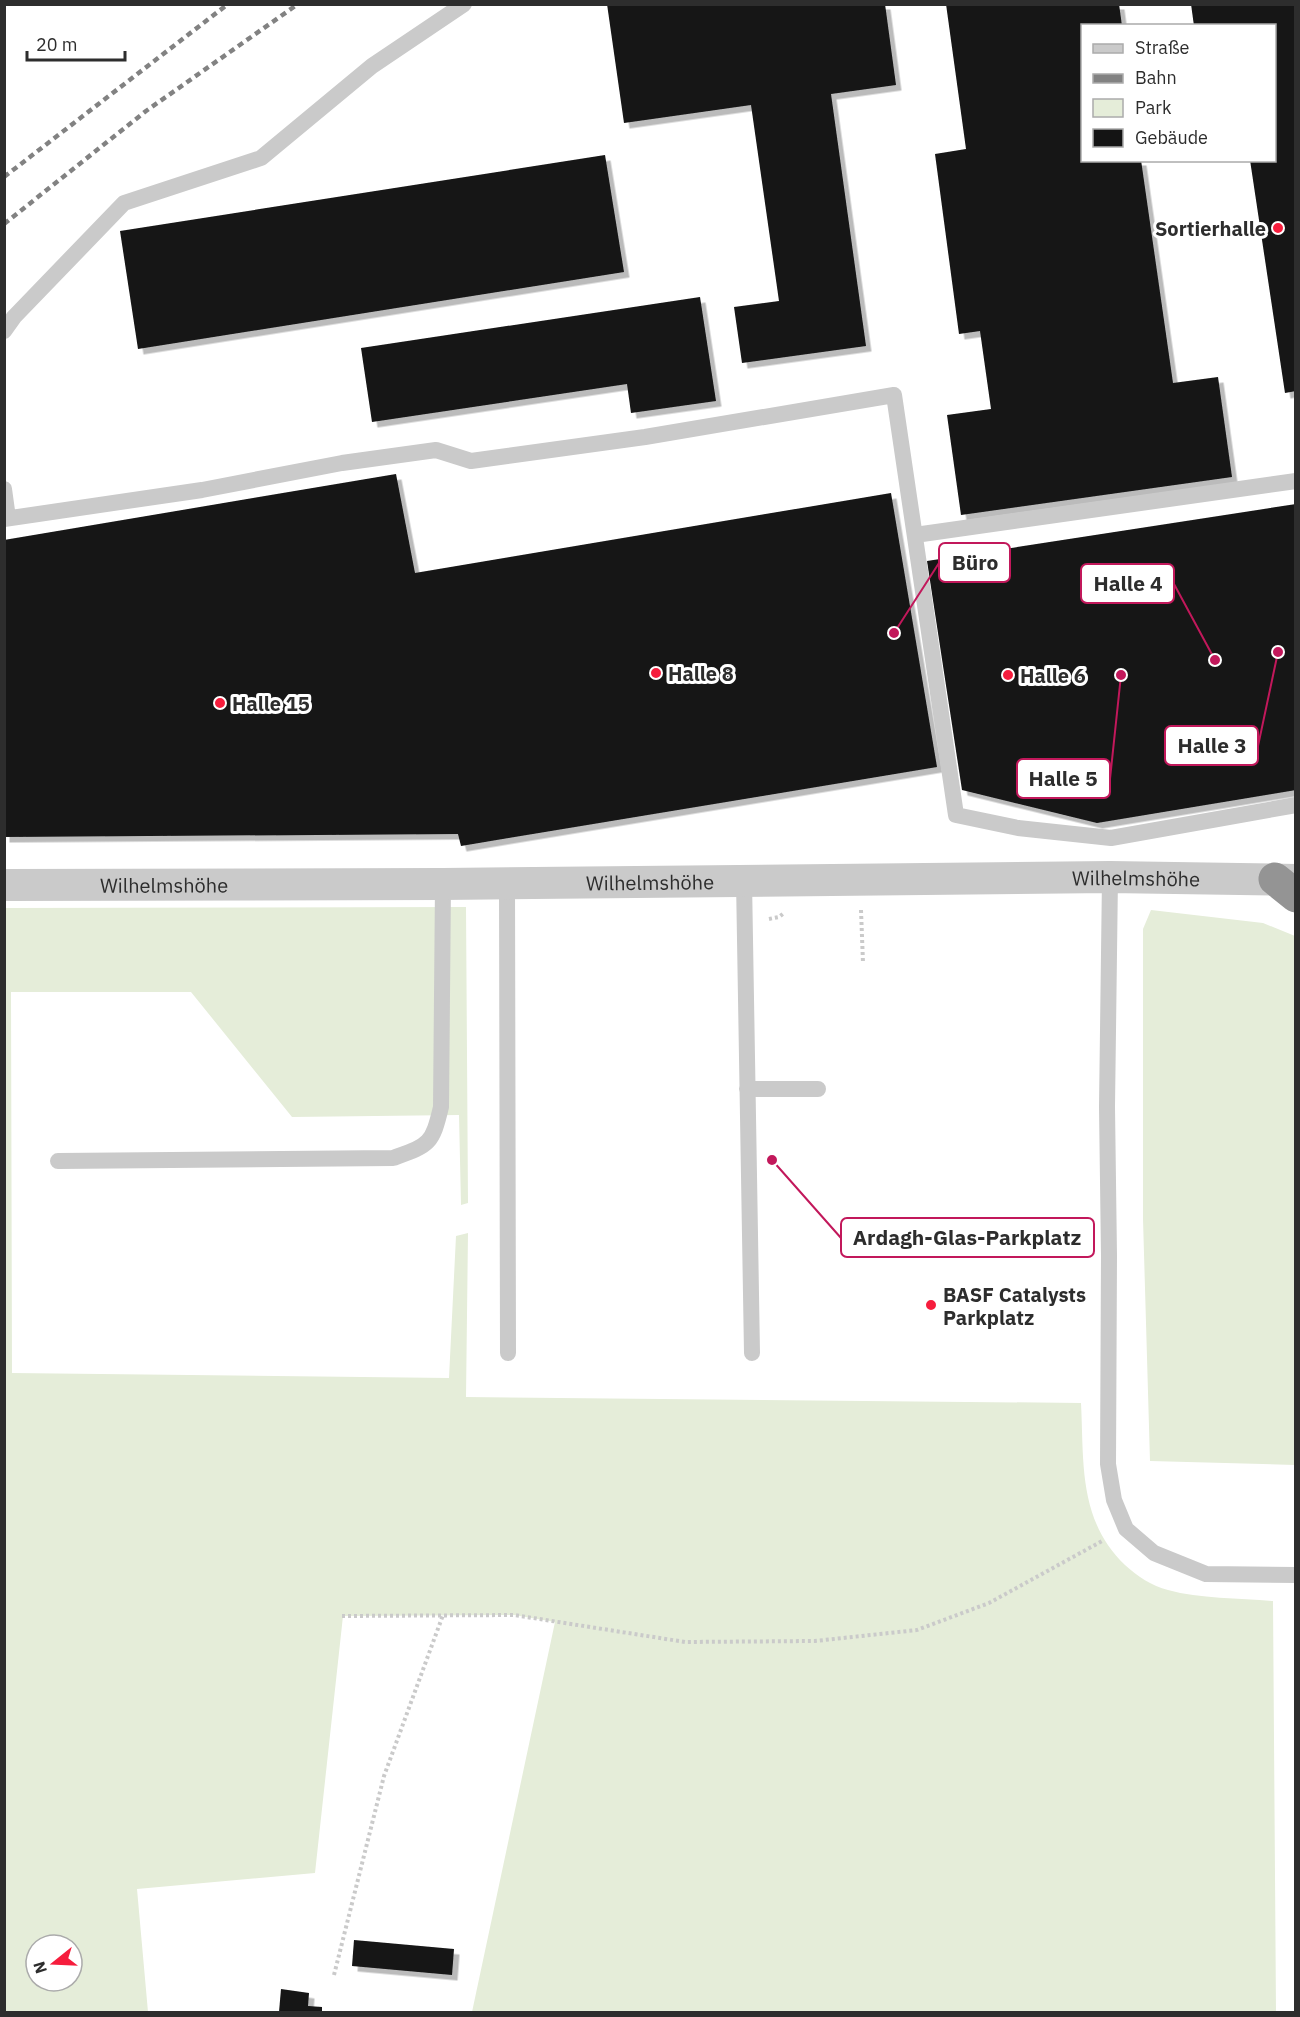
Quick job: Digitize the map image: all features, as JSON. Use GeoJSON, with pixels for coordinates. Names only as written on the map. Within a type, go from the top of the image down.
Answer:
{"type":"FeatureCollection","features":[{"type":"Feature","properties":{"kind":"street","name":"Wilhelmshöhe"},"geometry":{"type":"LineString","coordinates":[[4,885],[443,884],[1110,877],[1289,885]]}},
{"type":"Feature","properties":{"kind":"lane"},"geometry":{"type":"LineString","coordinates":[[4,331],[14,316],[124,202],[261,158],[372,66],[464,4]]}},
{"type":"Feature","properties":{"kind":"lane"},"geometry":{"type":"LineString","coordinates":[[4,489],[6,518],[202,490],[342,464],[436,450],[471,461],[645,437],[894,395],[956,814],[1018,828],[1111,838],[1296,805]]}},
{"type":"Feature","properties":{"kind":"lane"},"geometry":{"type":"LineString","coordinates":[[915,535],[1296,481]]}},
{"type":"Feature","properties":{"kind":"lane"},"geometry":{"type":"LineString","coordinates":[[1110,877],[1107,1096],[1108,1464],[1114,1500],[1126,1528],[1154,1553],[1206,1574],[1296,1575]]}},
{"type":"Feature","properties":{"kind":"lane"},"geometry":{"type":"LineString","coordinates":[[744,880],[752,1353]]}},
{"type":"Feature","properties":{"kind":"lane"},"geometry":{"type":"LineString","coordinates":[[507,883],[508,1353]]}},
{"type":"Feature","properties":{"kind":"lane"},"geometry":{"type":"LineString","coordinates":[[58,1161],[382,1159],[393,1158],[420,1149],[435,1134],[441,1107],[443,884]]}},
{"type":"Feature","properties":{"kind":"lane"},"geometry":{"type":"LineString","coordinates":[[747,1089],[818,1089]]}},
{"type":"Feature","properties":{"kind":"path"},"geometry":{"type":"LineString","coordinates":[[861,910],[863,963]]}},
{"type":"Feature","properties":{"kind":"path"},"geometry":{"type":"LineString","coordinates":[[342,1616],[514,1615],[685,1642],[815,1641],[917,1630],[989,1603],[1126,1528]]}},
{"type":"Feature","properties":{"kind":"path"},"geometry":{"type":"LineString","coordinates":[[334,1975],[384,1776],[442,1615]]}},
{"type":"Feature","properties":{"kind":"green space"},"geometry":{"type":"Polygon","coordinates":[[[466,907],[468,1203],[461,1205],[459,1115],[292,1117],[191,992],[11,992],[12,1373],[449,1378],[456,1236],[468,1233],[466,1397],[1081,1403],[1084,1468],[1091,1510],[1110,1548],[1125,1565],[1156,1586],[1180,1593],[1273,1601],[1276,2012],[472,2012],[555,1622],[514,1615],[343,1616],[315,1873],[137,1889],[148,2012],[5,2012],[4,908],[466,907]]]}},
{"type":"Feature","properties":{"kind":"green space"},"geometry":{"type":"Polygon","coordinates":[[[1151,910],[1263,923],[1295,936],[1295,1465],[1150,1461],[1143,1219],[1143,929],[1151,910]]]}},
{"type":"Feature","properties":{"kind":"building"},"geometry":{"type":"Polygon","coordinates":[[[607,4],[885,4],[896,85],[831,94],[866,346],[742,363],[734,307],[779,301],[751,105],[624,123],[607,4]]]}},
{"type":"Feature","properties":{"kind":"building"},"geometry":{"type":"Polygon","coordinates":[[[946,4],[1119,4],[1122,24],[1081,24],[1081,162],[1141,162],[1173,383],[1218,377],[1232,477],[961,515],[947,415],[991,409],[980,331],[959,334],[935,154],[966,149],[946,4]]]}},
{"type":"Feature","properties":{"kind":"building","name":"Sortierhalle"},"geometry":{"type":"Polygon","coordinates":[[[1191,4],[1296,4],[1296,391],[1285,393],[1250,162],[1276,162],[1276,24],[1194,24],[1191,4]]]}},
{"type":"Feature","properties":{"kind":"building"},"geometry":{"type":"Polygon","coordinates":[[[605,155],[624,272],[138,349],[120,231],[605,155]]]}},
{"type":"Feature","properties":{"kind":"building"},"geometry":{"type":"Polygon","coordinates":[[[700,297],[716,401],[631,413],[627,384],[372,422],[361,348],[700,297]]]}},
{"type":"Feature","properties":{"kind":"building"},"geometry":{"type":"Polygon","coordinates":[[[396,474],[415,573],[891,493],[937,767],[461,846],[458,834],[4,837],[4,540],[396,474]]]}},
{"type":"Feature","properties":{"kind":"building"},"geometry":{"type":"Polygon","coordinates":[[[1296,504],[1296,790],[1097,823],[962,790],[927,561],[1296,504]]]}},
{"type":"Feature","properties":{"kind":"building"},"geometry":{"type":"Polygon","coordinates":[[[354,1940],[454,1949],[452,1975],[352,1966],[354,1940]]]}},
{"type":"Feature","properties":{"kind":"building"},"geometry":{"type":"Polygon","coordinates":[[[281,1989],[309,1993],[308,2006],[322,2007],[322,2012],[279,2012],[281,1989]]]}},
{"type":"Feature","properties":{"kind":"railway"},"geometry":{"type":"LineString","coordinates":[[4,177],[228,4]]}},
{"type":"Feature","properties":{"kind":"railway"},"geometry":{"type":"LineString","coordinates":[[4,224],[146,111],[298,4]]}},
{"type":"Feature","properties":{"kind":"place","name":"Sortierhalle"},"geometry":{"type":"Point","coordinates":[1278,228]}},
{"type":"Feature","properties":{"kind":"place","name":"Büro"},"geometry":{"type":"Point","coordinates":[894,633]}},
{"type":"Feature","properties":{"kind":"place","name":"Halle 3"},"geometry":{"type":"Point","coordinates":[1278,652]}},
{"type":"Feature","properties":{"kind":"place","name":"Halle 4"},"geometry":{"type":"Point","coordinates":[1215,660]}},
{"type":"Feature","properties":{"kind":"place","name":"Halle 8"},"geometry":{"type":"Point","coordinates":[656,673]}},
{"type":"Feature","properties":{"kind":"place","name":"Halle 6"},"geometry":{"type":"Point","coordinates":[1008,675]}},
{"type":"Feature","properties":{"kind":"place","name":"Halle 5"},"geometry":{"type":"Point","coordinates":[1121,675]}},
{"type":"Feature","properties":{"kind":"place","name":"Halle 15"},"geometry":{"type":"Point","coordinates":[220,703]}},
{"type":"Feature","properties":{"kind":"place","name":"Ardagh-Glas-Parkplatz"},"geometry":{"type":"Point","coordinates":[772,1160]}},
{"type":"Feature","properties":{"kind":"place","name":"BASF Catalysts Parkplatz"},"geometry":{"type":"Point","coordinates":[931,1305]}}]}
